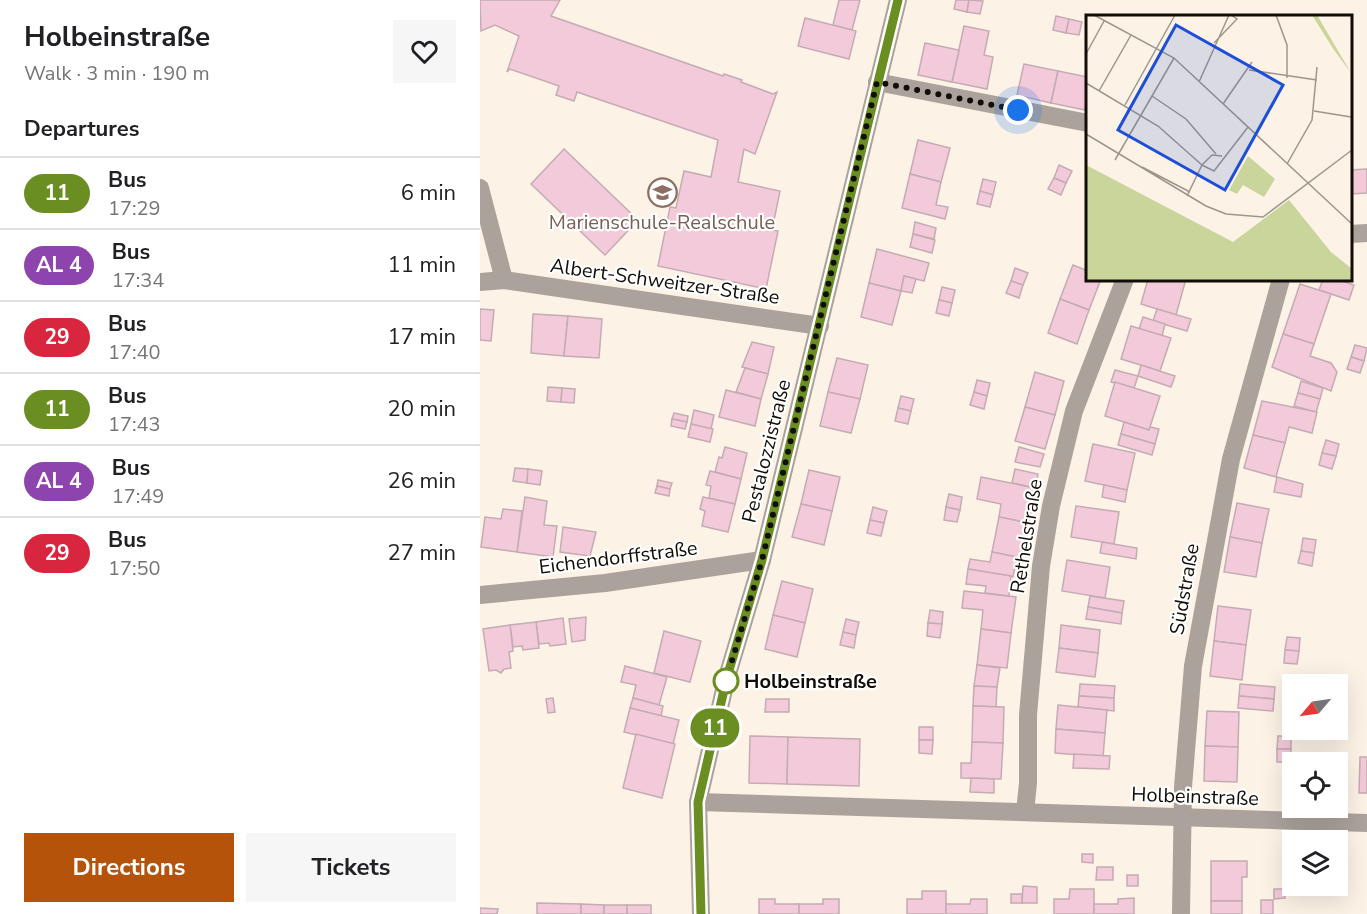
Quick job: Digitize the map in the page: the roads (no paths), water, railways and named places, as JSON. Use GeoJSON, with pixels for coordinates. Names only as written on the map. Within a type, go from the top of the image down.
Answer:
{"type":"FeatureCollection","features":[{"type":"Feature","properties":{"kind":"street","name":"Pestalozzistraße"},"geometry":{"type":"LineString","coordinates":[[701,914],[698,802],[727,677],[762,560],[898,0]]}},
{"type":"Feature","properties":{"kind":"street"},"geometry":{"type":"LineString","coordinates":[[877,82],[1086,123]]}},
{"type":"Feature","properties":{"kind":"street"},"geometry":{"type":"LineString","coordinates":[[480,188],[504,280]]}},
{"type":"Feature","properties":{"kind":"street"},"geometry":{"type":"LineString","coordinates":[[1352,234],[1367,233]]}},
{"type":"Feature","properties":{"kind":"street","name":"Albert-Schweitzer-Straße"},"geometry":{"type":"LineString","coordinates":[[480,282],[504,280],[820,326]]}},
{"type":"Feature","properties":{"kind":"street","name":"Rethelstraße"},"geometry":{"type":"LineString","coordinates":[[1025,812],[1028,783],[1028,715],[1041,566],[1051,506],[1074,411],[1125,280]]}},
{"type":"Feature","properties":{"kind":"street","name":"Südstraße"},"geometry":{"type":"LineString","coordinates":[[1181,914],[1182,818],[1192,666],[1231,459],[1281,280]]}},
{"type":"Feature","properties":{"kind":"street","name":"Eichendorffstraße"},"geometry":{"type":"LineString","coordinates":[[480,595],[605,583],[762,560]]}},
{"type":"Feature","properties":{"kind":"street","name":"Holbeinstraße"},"geometry":{"type":"LineString","coordinates":[[698,802],[1367,823]]}},
{"type":"Feature","properties":{"kind":"place","name":"Marienschule-Realschule"},"geometry":{"type":"Point","coordinates":[662,192]}},
{"type":"Feature","properties":{"kind":"place","name":"Holbeinstraße"},"geometry":{"type":"Point","coordinates":[726,681]}}]}
